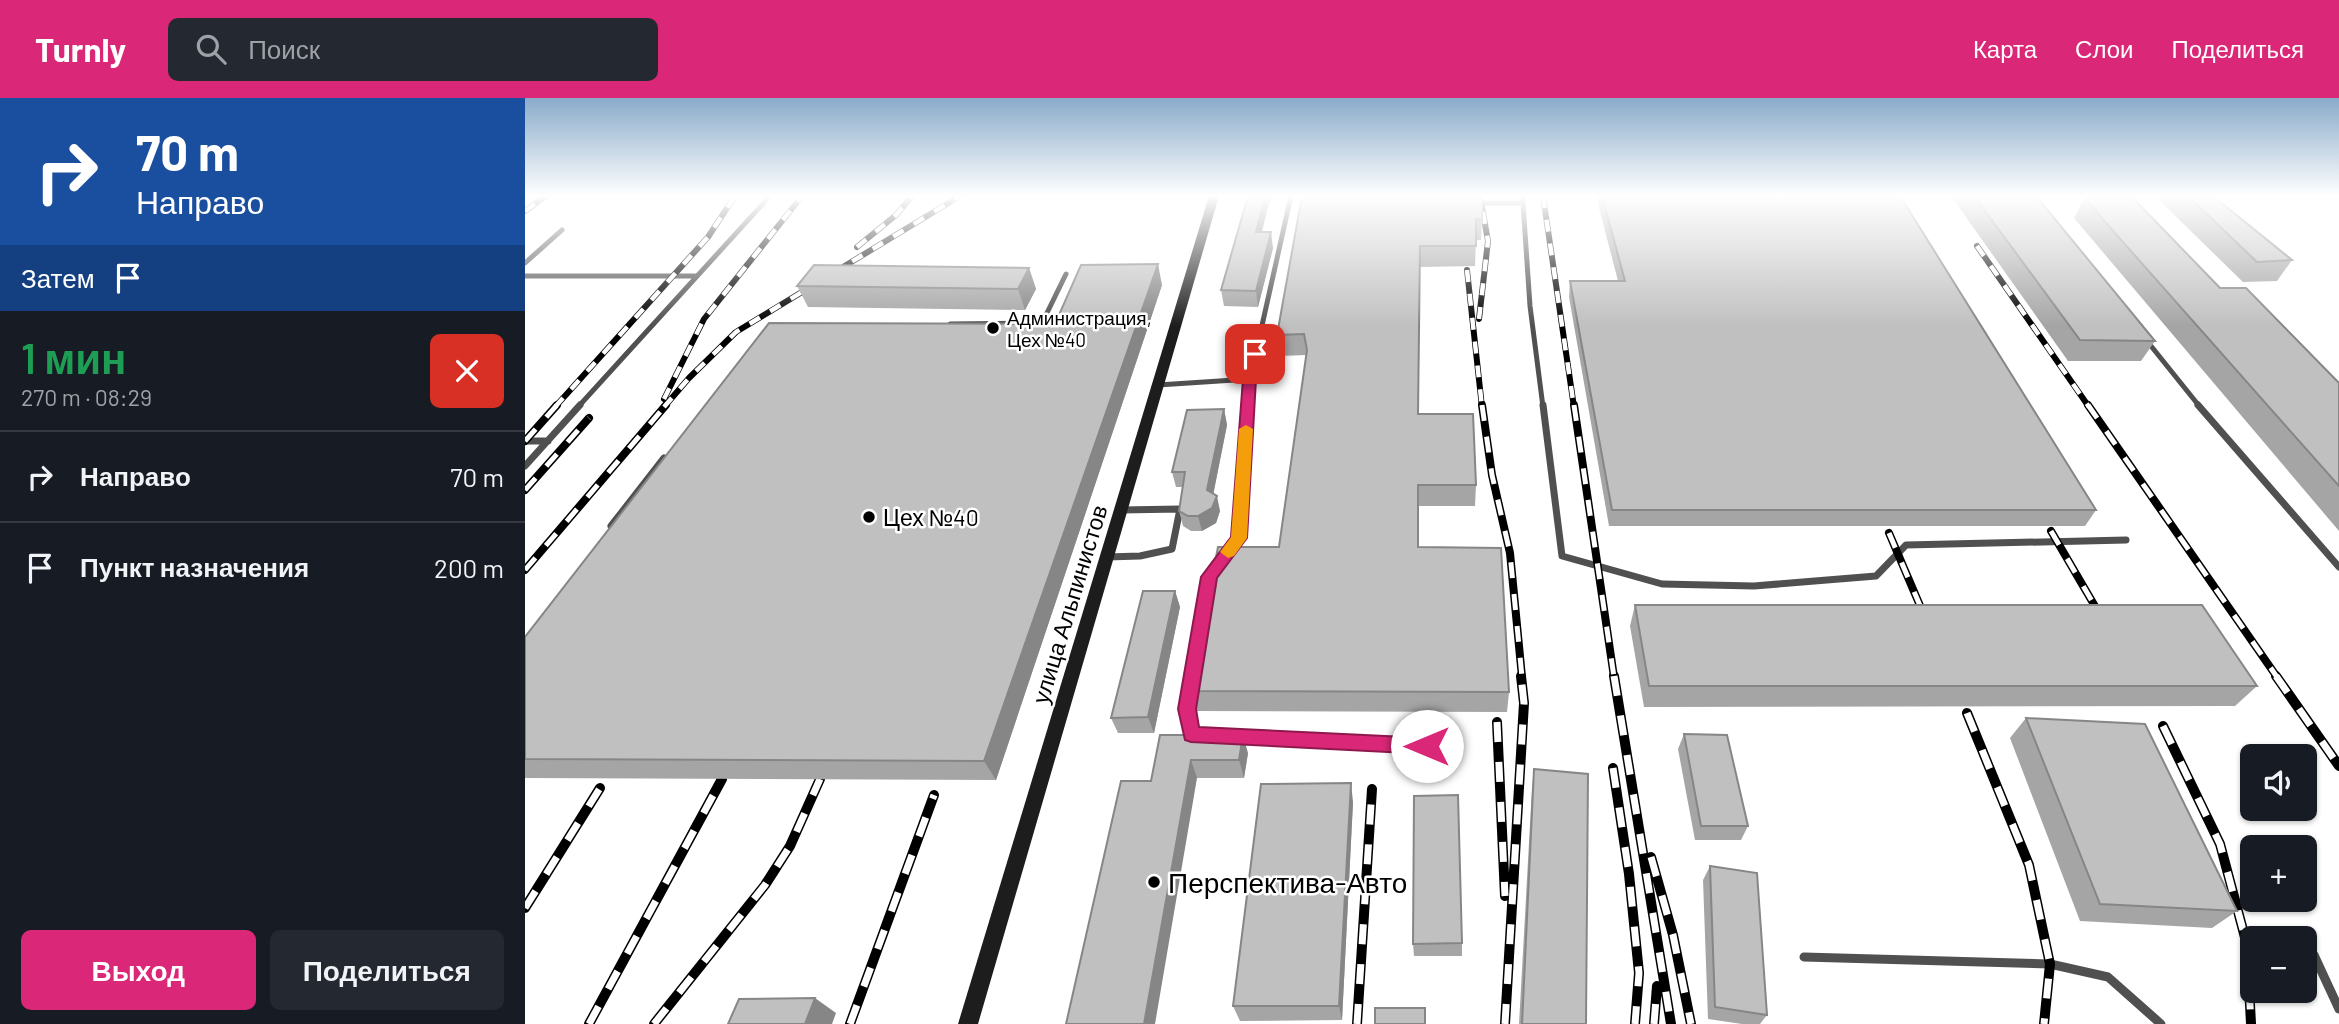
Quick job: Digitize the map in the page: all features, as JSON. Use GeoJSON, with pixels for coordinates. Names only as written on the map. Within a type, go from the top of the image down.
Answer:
{"type":"FeatureCollection","features":[{"type":"Feature","properties":{"kind":"main road","name":"улица Альпинистов"},"geometry":{"type":"LineString","coordinates":[[968,1024],[1201,239]]}},
{"type":"Feature","properties":{"kind":"lane"},"geometry":{"type":"LineString","coordinates":[[525,263],[552,239]]}},
{"type":"Feature","properties":{"kind":"lane"},"geometry":{"type":"LineString","coordinates":[[525,466],[730,239]]}},
{"type":"Feature","properties":{"kind":"lane"},"geometry":{"type":"LineString","coordinates":[[1218,736],[1191,734],[1187,709],[1209,577],[1239,538],[1250,379],[1280,239]]}},
{"type":"Feature","properties":{"kind":"lane"},"geometry":{"type":"LineString","coordinates":[[1526,239],[1531,306],[1562,556],[1662,584],[1754,586],[1876,576],[1906,545],[2126,540]]}},
{"type":"Feature","properties":{"kind":"lane"},"geometry":{"type":"LineString","coordinates":[[941,324],[1034,323],[1045,317],[1066,274]]}},
{"type":"Feature","properties":{"kind":"lane"},"geometry":{"type":"LineString","coordinates":[[525,276],[696,276]]}},
{"type":"Feature","properties":{"kind":"lane"},"geometry":{"type":"LineString","coordinates":[[2145,339],[2177,381],[2339,567]]}},
{"type":"Feature","properties":{"kind":"lane"},"geometry":{"type":"LineString","coordinates":[[1158,385],[1250,379]]}},
{"type":"Feature","properties":{"kind":"lane"},"geometry":{"type":"LineString","coordinates":[[525,441],[548,441]]}},
{"type":"Feature","properties":{"kind":"lane"},"geometry":{"type":"LineString","coordinates":[[605,533],[670,451]]}},
{"type":"Feature","properties":{"kind":"lane"},"geometry":{"type":"LineString","coordinates":[[1107,557],[1140,556],[1172,548],[1179,509],[1121,510]]}},
{"type":"Feature","properties":{"kind":"lane"},"geometry":{"type":"LineString","coordinates":[[1232,737],[1427,746]]}},
{"type":"Feature","properties":{"kind":"lane"},"geometry":{"type":"LineString","coordinates":[[1804,957],[2050,964],[2108,977],[2161,1024]]}},
{"type":"Feature","properties":{"kind":"lane"},"geometry":{"type":"LineString","coordinates":[[2317,961],[2339,1009]]}},
{"type":"Feature","properties":{"kind":"building"},"geometry":{"type":"Polygon","coordinates":[[[1236,239],[1269,239],[1256,291],[1221,290],[1236,239]]]}},
{"type":"Feature","properties":{"kind":"building"},"geometry":{"type":"Polygon","coordinates":[[[1294,239],[1476,239],[1476,246],[1420,246],[1418,414],[1473,414],[1476,485],[1418,485],[1418,547],[1501,548],[1509,692],[1190,691],[1218,547],[1279,547],[1307,350],[1304,334],[1277,335],[1294,239]]]}},
{"type":"Feature","properties":{"kind":"building"},"geometry":{"type":"Polygon","coordinates":[[[1614,239],[1927,239],[2096,510],[1612,510],[1570,281],[1625,281],[1614,239]]]}},
{"type":"Feature","properties":{"kind":"building"},"geometry":{"type":"Polygon","coordinates":[[[2006,239],[2071,239],[2155,341],[2080,340],[2006,239]]]}},
{"type":"Feature","properties":{"kind":"building"},"geometry":{"type":"Polygon","coordinates":[[[2120,239],[2173,239],[2220,288],[2246,288],[2339,383],[2339,486],[2120,239]]]}},
{"type":"Feature","properties":{"kind":"building"},"geometry":{"type":"Polygon","coordinates":[[[2233,239],[2266,239],[2292,260],[2257,262],[2233,239]]]}},
{"type":"Feature","properties":{"kind":"building","name":"Цех №40"},"geometry":{"type":"Polygon","coordinates":[[[1158,264],[984,761],[525,759],[525,637],[769,323],[1055,324],[1081,265],[1158,264]]]}},
{"type":"Feature","properties":{"kind":"building"},"geometry":{"type":"Polygon","coordinates":[[[814,265],[1029,268],[1018,289],[797,286],[814,265]]]}},
{"type":"Feature","properties":{"kind":"building"},"geometry":{"type":"Polygon","coordinates":[[[1224,409],[1207,490],[1217,496],[1212,508],[1198,516],[1188,516],[1179,511],[1185,472],[1172,472],[1187,410],[1224,409]]]}},
{"type":"Feature","properties":{"kind":"building"},"geometry":{"type":"Polygon","coordinates":[[[1143,591],[1175,591],[1148,717],[1111,718],[1143,591]]]}},
{"type":"Feature","properties":{"kind":"building"},"geometry":{"type":"Polygon","coordinates":[[[1635,605],[2202,605],[2257,686],[1649,686],[1635,605]]]}},
{"type":"Feature","properties":{"kind":"building"},"geometry":{"type":"Polygon","coordinates":[[[2026,718],[2145,724],[2237,911],[2100,904],[2026,718]]]}},
{"type":"Feature","properties":{"kind":"building"},"geometry":{"type":"Polygon","coordinates":[[[1684,734],[1727,735],[1748,826],[1701,826],[1684,734]]]}},
{"type":"Feature","properties":{"kind":"building"},"geometry":{"type":"Polygon","coordinates":[[[1160,735],[1243,735],[1239,760],[1191,760],[1144,1024],[1066,1024],[1121,781],[1151,781],[1160,735]]]}},
{"type":"Feature","properties":{"kind":"building"},"geometry":{"type":"Polygon","coordinates":[[[1534,769],[1588,774],[1586,1024],[1522,1024],[1534,769]]]}},
{"type":"Feature","properties":{"kind":"building"},"geometry":{"type":"Polygon","coordinates":[[[1351,783],[1339,1006],[1233,1006],[1261,784],[1351,783]]]}},
{"type":"Feature","properties":{"kind":"building"},"geometry":{"type":"Polygon","coordinates":[[[1458,795],[1462,943],[1413,944],[1414,796],[1458,795]]]}},
{"type":"Feature","properties":{"kind":"building"},"geometry":{"type":"Polygon","coordinates":[[[1710,866],[1757,873],[1767,1015],[1715,1007],[1710,866]]]}},
{"type":"Feature","properties":{"kind":"building"},"geometry":{"type":"Polygon","coordinates":[[[815,998],[805,1024],[728,1024],[739,999],[815,998]]]}},
{"type":"Feature","properties":{"kind":"building"},"geometry":{"type":"Polygon","coordinates":[[[1375,1008],[1425,1008],[1425,1024],[1375,1024],[1375,1008]]]}},
{"type":"Feature","properties":{"kind":"railway"},"geometry":{"type":"LineString","coordinates":[[555,407],[706,239]]}},
{"type":"Feature","properties":{"kind":"railway"},"geometry":{"type":"LineString","coordinates":[[664,399],[704,319],[768,239]]}},
{"type":"Feature","properties":{"kind":"railway"},"geometry":{"type":"LineString","coordinates":[[857,247],[866,239]]}},
{"type":"Feature","properties":{"kind":"railway"},"geometry":{"type":"LineString","coordinates":[[664,407],[736,332],[889,239]]}},
{"type":"Feature","properties":{"kind":"railway"},"geometry":{"type":"LineString","coordinates":[[1479,319],[1488,239]]}},
{"type":"Feature","properties":{"kind":"railway"},"geometry":{"type":"LineString","coordinates":[[1549,239],[1574,407]]}},
{"type":"Feature","properties":{"kind":"railway"},"geometry":{"type":"LineString","coordinates":[[1977,246],[2089,407]]}},
{"type":"Feature","properties":{"kind":"railway"},"geometry":{"type":"LineString","coordinates":[[1467,270],[1482,407]]}},
{"type":"Feature","properties":{"kind":"railway"},"geometry":{"type":"LineString","coordinates":[[525,441],[557,405]]}},
{"type":"Feature","properties":{"kind":"railway"},"geometry":{"type":"LineString","coordinates":[[525,570],[666,405]]}},
{"type":"Feature","properties":{"kind":"railway"},"geometry":{"type":"LineString","coordinates":[[1482,405],[1492,475],[1510,553],[1522,677]]}},
{"type":"Feature","properties":{"kind":"railway"},"geometry":{"type":"LineString","coordinates":[[1574,405],[1614,677]]}},
{"type":"Feature","properties":{"kind":"railway"},"geometry":{"type":"LineString","coordinates":[[2088,405],[2277,677]]}},
{"type":"Feature","properties":{"kind":"railway"},"geometry":{"type":"LineString","coordinates":[[525,490],[589,418]]}},
{"type":"Feature","properties":{"kind":"railway"},"geometry":{"type":"LineString","coordinates":[[2051,531],[2103,620]]}},
{"type":"Feature","properties":{"kind":"railway"},"geometry":{"type":"LineString","coordinates":[[1889,533],[1927,622]]}},
{"type":"Feature","properties":{"kind":"railway"},"geometry":{"type":"LineString","coordinates":[[1505,1024],[1524,703],[1521,676]]}},
{"type":"Feature","properties":{"kind":"railway"},"geometry":{"type":"LineString","coordinates":[[1614,676],[1671,1024]]}},
{"type":"Feature","properties":{"kind":"railway"},"geometry":{"type":"LineString","coordinates":[[2276,676],[2339,766]]}},
{"type":"Feature","properties":{"kind":"railway"},"geometry":{"type":"LineString","coordinates":[[1967,713],[2029,865],[2050,964],[2044,1024]]}},
{"type":"Feature","properties":{"kind":"railway"},"geometry":{"type":"LineString","coordinates":[[1497,722],[1505,896]]}},
{"type":"Feature","properties":{"kind":"railway"},"geometry":{"type":"LineString","coordinates":[[2163,726],[2220,844],[2247,945],[2251,1024]]}},
{"type":"Feature","properties":{"kind":"railway"},"geometry":{"type":"LineString","coordinates":[[1613,768],[1629,874],[1639,973],[1635,1024]]}},
{"type":"Feature","properties":{"kind":"railway"},"geometry":{"type":"LineString","coordinates":[[589,1024],[722,779]]}},
{"type":"Feature","properties":{"kind":"railway"},"geometry":{"type":"LineString","coordinates":[[654,1024],[765,885],[790,846],[820,779]]}},
{"type":"Feature","properties":{"kind":"railway"},"geometry":{"type":"LineString","coordinates":[[525,908],[600,788]]}},
{"type":"Feature","properties":{"kind":"railway"},"geometry":{"type":"LineString","coordinates":[[1357,1024],[1372,789]]}},
{"type":"Feature","properties":{"kind":"railway"},"geometry":{"type":"LineString","coordinates":[[850,1024],[934,795]]}},
{"type":"Feature","properties":{"kind":"railway"},"geometry":{"type":"LineString","coordinates":[[1651,857],[1673,935],[1691,1024]]}},
{"type":"Feature","properties":{"kind":"railway"},"geometry":{"type":"LineString","coordinates":[[1654,1024],[1657,986]]}},
{"type":"Feature","properties":{"kind":"slow traffic"},"geometry":{"type":"LineString","coordinates":[[1228,552],[1239,538],[1246,429]]}},
{"type":"Feature","properties":{"kind":"place","name":"Администрация, Цех №40"},"geometry":{"type":"Point","coordinates":[993,328]}},
{"type":"Feature","properties":{"kind":"place","name":"Цех №40"},"geometry":{"type":"Point","coordinates":[869,517]}},
{"type":"Feature","properties":{"kind":"place","name":"Перспектива-Авто"},"geometry":{"type":"Point","coordinates":[1154,882]}},
{"type":"Feature","properties":{"kind":"route"},"geometry":{"type":"LineString","coordinates":[[1255,354],[1250,379],[1239,538],[1209,577],[1187,709],[1191,734],[1427,746]]}}]}
